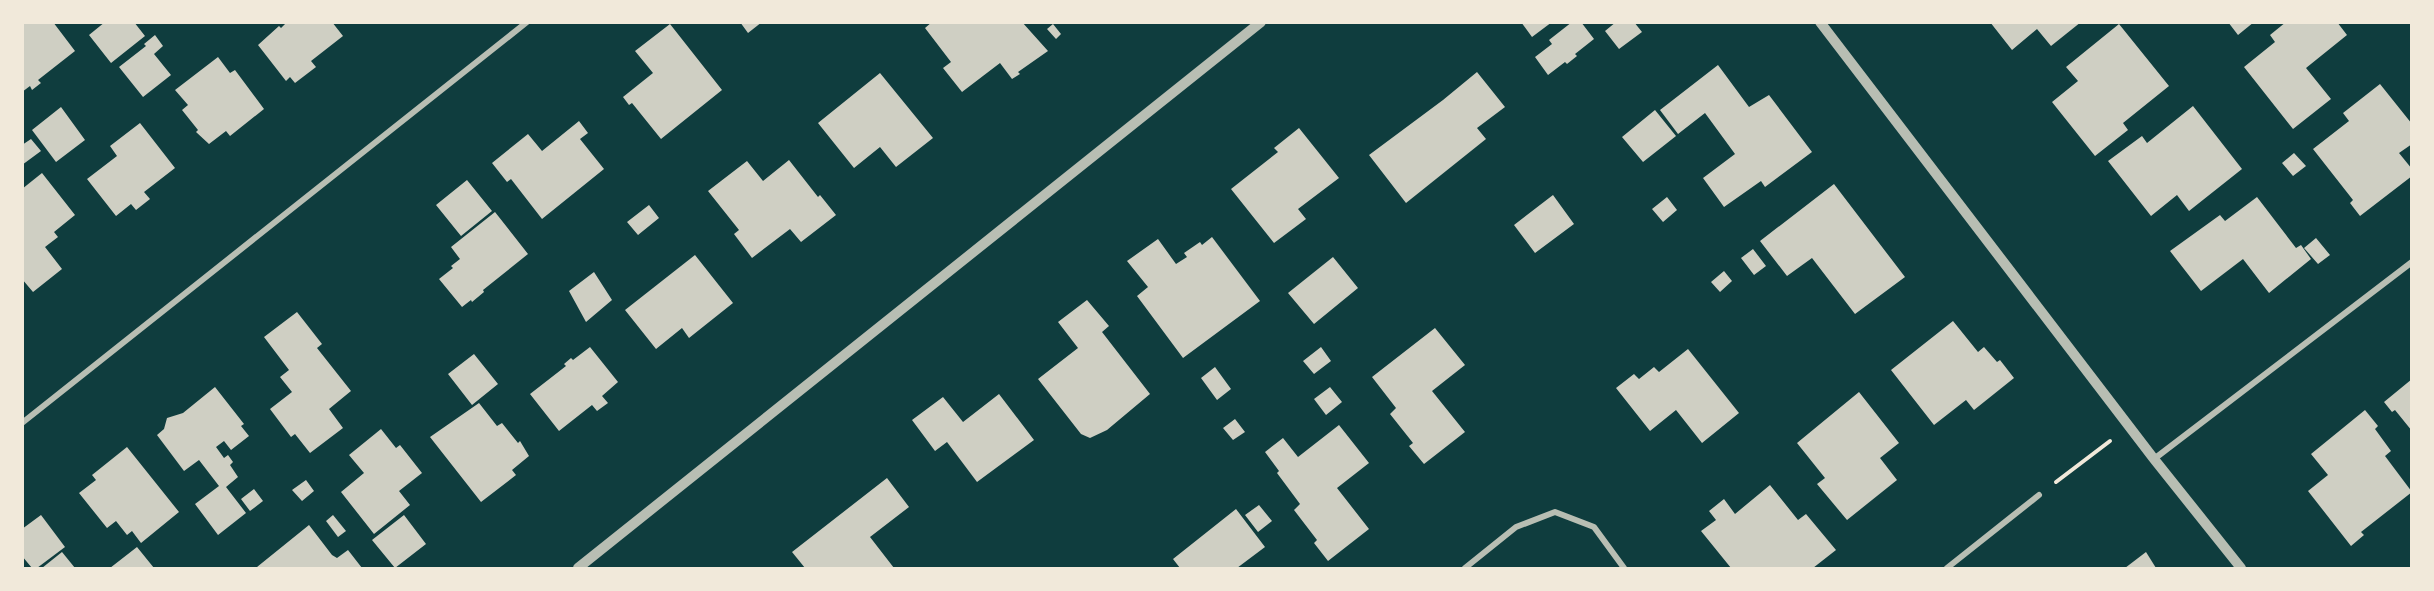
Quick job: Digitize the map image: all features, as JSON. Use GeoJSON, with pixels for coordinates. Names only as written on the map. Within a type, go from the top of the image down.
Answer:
{"type":"FeatureCollection","features":[{"type":"Feature","properties":{"kind":"street"},"geometry":{"type":"LineString","coordinates":[[22,423],[527,22]]}},
{"type":"Feature","properties":{"kind":"street"},"geometry":{"type":"LineString","coordinates":[[578,568],[1261,22]]}},
{"type":"Feature","properties":{"kind":"street"},"geometry":{"type":"LineString","coordinates":[[1820,22],[2154,459],[2241,568]]}},
{"type":"Feature","properties":{"kind":"street"},"geometry":{"type":"LineString","coordinates":[[2154,459],[2412,262]]}},
{"type":"Feature","properties":{"kind":"street"},"geometry":{"type":"LineString","coordinates":[[1947,568],[2039,495]]}},
{"type":"Feature","properties":{"kind":"street"},"geometry":{"type":"LineString","coordinates":[[1465,568],[1516,528],[1555,512],[1594,527],[1624,568]]}},
{"type":"Feature","properties":{"kind":"path"},"geometry":{"type":"LineString","coordinates":[[2039,495],[2130,427]]}},
{"type":"Feature","properties":{"kind":"building"},"geometry":{"type":"Polygon","coordinates":[[[24,22],[53,22],[75,51],[38,80],[41,83],[32,90],[30,86],[22,92],[22,24],[24,22]]]}},
{"type":"Feature","properties":{"kind":"building"},"geometry":{"type":"Polygon","coordinates":[[[105,22],[134,22],[145,36],[111,63],[89,35],[105,22]]]}},
{"type":"Feature","properties":{"kind":"building"},"geometry":{"type":"Polygon","coordinates":[[[287,22],[332,22],[343,36],[311,61],[316,67],[295,83],[290,77],[286,81],[258,45],[279,26],[281,28],[287,22]]]}},
{"type":"Feature","properties":{"kind":"building"},"geometry":{"type":"Polygon","coordinates":[[[740,22],[762,22],[748,33],[740,22]]]}},
{"type":"Feature","properties":{"kind":"building"},"geometry":{"type":"Polygon","coordinates":[[[932,22],[1022,22],[1048,51],[1018,72],[1020,74],[1012,79],[1000,63],[962,92],[943,68],[951,62],[925,28],[932,22]]]}},
{"type":"Feature","properties":{"kind":"building"},"geometry":{"type":"Polygon","coordinates":[[[1521,22],[1552,22],[1532,37],[1521,22]]]}},
{"type":"Feature","properties":{"kind":"building"},"geometry":{"type":"Polygon","coordinates":[[[1572,22],[1581,22],[1594,39],[1575,54],[1577,56],[1567,64],[1565,62],[1548,75],[1535,57],[1552,44],[1549,40],[1572,22]]]}},
{"type":"Feature","properties":{"kind":"building"},"geometry":{"type":"Polygon","coordinates":[[[1616,22],[1634,22],[1642,32],[1619,49],[1605,31],[1616,22]]]}},
{"type":"Feature","properties":{"kind":"building"},"geometry":{"type":"Polygon","coordinates":[[[1990,22],[2081,22],[2051,46],[2037,29],[2012,50],[1990,22]]]}},
{"type":"Feature","properties":{"kind":"building"},"geometry":{"type":"Polygon","coordinates":[[[2228,22],[2254,22],[2238,35],[2228,22]]]}},
{"type":"Feature","properties":{"kind":"building"},"geometry":{"type":"Polygon","coordinates":[[[2286,22],[2337,22],[2347,35],[2306,68],[2331,99],[2293,129],[2244,67],[2275,42],[2270,35],[2286,22]]]}},
{"type":"Feature","properties":{"kind":"building"},"geometry":{"type":"Polygon","coordinates":[[[670,24],[722,90],[661,139],[632,103],[629,105],[623,97],[653,73],[635,51],[670,24]]]}},
{"type":"Feature","properties":{"kind":"building"},"geometry":{"type":"Polygon","coordinates":[[[1053,24],[1061,34],[1056,39],[1047,29],[1053,24]]]}},
{"type":"Feature","properties":{"kind":"building"},"geometry":{"type":"Polygon","coordinates":[[[2119,24],[2169,86],[2123,123],[2128,130],[2095,156],[2052,102],[2078,81],[2066,67],[2119,24]]]}},
{"type":"Feature","properties":{"kind":"building"},"geometry":{"type":"Polygon","coordinates":[[[155,35],[163,46],[154,54],[171,75],[143,97],[119,67],[146,46],[144,44],[155,35]]]}},
{"type":"Feature","properties":{"kind":"building"},"geometry":{"type":"Polygon","coordinates":[[[218,57],[230,73],[235,70],[264,109],[230,136],[226,131],[209,144],[196,132],[198,130],[182,110],[188,105],[175,90],[218,57]]]}},
{"type":"Feature","properties":{"kind":"building"},"geometry":{"type":"Polygon","coordinates":[[[1718,65],[1749,107],[1769,95],[1812,152],[1765,187],[1761,181],[1724,207],[1703,178],[1735,154],[1705,113],[1678,134],[1660,110],[1718,65]]]}},
{"type":"Feature","properties":{"kind":"building"},"geometry":{"type":"Polygon","coordinates":[[[1477,72],[1505,107],[1477,128],[1486,139],[1406,203],[1369,155],[1477,72]]]}},
{"type":"Feature","properties":{"kind":"building"},"geometry":{"type":"Polygon","coordinates":[[[880,73],[933,138],[896,167],[880,147],[854,168],[818,123],[880,73]]]}},
{"type":"Feature","properties":{"kind":"building"},"geometry":{"type":"Polygon","coordinates":[[[2380,84],[2412,124],[2412,144],[2399,153],[2412,169],[2412,176],[2360,216],[2350,203],[2353,200],[2313,149],[2349,121],[2343,113],[2380,84]]]}},
{"type":"Feature","properties":{"kind":"building"},"geometry":{"type":"Polygon","coordinates":[[[2193,106],[2242,169],[2189,211],[2177,195],[2151,216],[2108,161],[2142,136],[2147,143],[2193,106]]]}},
{"type":"Feature","properties":{"kind":"building"},"geometry":{"type":"Polygon","coordinates":[[[61,107],[85,140],[56,162],[32,130],[61,107]]]}},
{"type":"Feature","properties":{"kind":"building"},"geometry":{"type":"Polygon","coordinates":[[[1655,110],[1676,136],[1643,162],[1622,137],[1655,110]]]}},
{"type":"Feature","properties":{"kind":"building"},"geometry":{"type":"Polygon","coordinates":[[[579,121],[588,133],[580,139],[604,169],[542,219],[511,179],[507,182],[492,163],[528,134],[542,151],[579,121]]]}},
{"type":"Feature","properties":{"kind":"building"},"geometry":{"type":"Polygon","coordinates":[[[140,123],[175,168],[144,192],[150,199],[136,210],[131,204],[116,216],[87,179],[117,156],[110,146],[140,123]]]}},
{"type":"Feature","properties":{"kind":"building"},"geometry":{"type":"Polygon","coordinates":[[[1299,128],[1339,178],[1298,209],[1306,219],[1274,243],[1231,189],[1278,152],[1274,148],[1299,128]]]}},
{"type":"Feature","properties":{"kind":"building"},"geometry":{"type":"Polygon","coordinates":[[[31,139],[41,151],[22,165],[22,145],[31,139]]]}},
{"type":"Feature","properties":{"kind":"building"},"geometry":{"type":"Polygon","coordinates":[[[2294,153],[2306,166],[2293,176],[2282,163],[2294,153]]]}},
{"type":"Feature","properties":{"kind":"building"},"geometry":{"type":"Polygon","coordinates":[[[789,160],[818,197],[820,195],[836,215],[801,242],[790,229],[752,258],[734,234],[739,230],[708,191],[747,161],[763,181],[789,160]]]}},
{"type":"Feature","properties":{"kind":"building"},"geometry":{"type":"Polygon","coordinates":[[[42,173],[75,215],[54,232],[58,237],[45,247],[62,269],[33,292],[22,279],[22,189],[42,173]]]}},
{"type":"Feature","properties":{"kind":"building"},"geometry":{"type":"Polygon","coordinates":[[[467,180],[492,211],[461,236],[436,205],[467,180]]]}},
{"type":"Feature","properties":{"kind":"building"},"geometry":{"type":"Polygon","coordinates":[[[1834,184],[1905,277],[1855,314],[1812,258],[1787,276],[1760,241],[1834,184]]]}},
{"type":"Feature","properties":{"kind":"building"},"geometry":{"type":"Polygon","coordinates":[[[1553,195],[1574,224],[1535,253],[1514,225],[1553,195]]]}},
{"type":"Feature","properties":{"kind":"building"},"geometry":{"type":"Polygon","coordinates":[[[1667,197],[1677,210],[1663,222],[1652,209],[1667,197]]]}},
{"type":"Feature","properties":{"kind":"building"},"geometry":{"type":"Polygon","coordinates":[[[2257,197],[2296,248],[2301,245],[2311,259],[2269,293],[2243,259],[2201,291],[2170,251],[2220,215],[2225,221],[2257,197]]]}},
{"type":"Feature","properties":{"kind":"building"},"geometry":{"type":"Polygon","coordinates":[[[649,205],[659,218],[638,235],[627,222],[649,205]]]}},
{"type":"Feature","properties":{"kind":"building"},"geometry":{"type":"Polygon","coordinates":[[[495,212],[528,254],[483,290],[484,292],[472,302],[471,300],[462,307],[439,279],[460,259],[451,247],[495,212]]]}},
{"type":"Feature","properties":{"kind":"building"},"geometry":{"type":"Polygon","coordinates":[[[1212,237],[1260,301],[1183,358],[1137,296],[1148,287],[1127,261],[1158,239],[1176,264],[1187,257],[1184,253],[1200,242],[1202,245],[1212,237]]]}},
{"type":"Feature","properties":{"kind":"building"},"geometry":{"type":"Polygon","coordinates":[[[2316,238],[2330,255],[2318,264],[2304,248],[2316,238]]]}},
{"type":"Feature","properties":{"kind":"building"},"geometry":{"type":"Polygon","coordinates":[[[1753,249],[1766,266],[1754,275],[1741,258],[1753,249]]]}},
{"type":"Feature","properties":{"kind":"building"},"geometry":{"type":"Polygon","coordinates":[[[695,255],[733,303],[689,338],[682,328],[656,349],[625,310],[695,255]]]}},
{"type":"Feature","properties":{"kind":"building"},"geometry":{"type":"Polygon","coordinates":[[[1333,257],[1358,288],[1314,324],[1288,293],[1333,257]]]}},
{"type":"Feature","properties":{"kind":"building"},"geometry":{"type":"Polygon","coordinates":[[[1724,271],[1732,281],[1720,292],[1711,282],[1724,271]]]}},
{"type":"Feature","properties":{"kind":"building"},"geometry":{"type":"Polygon","coordinates":[[[594,272],[612,300],[586,322],[569,291],[594,272]]]}},
{"type":"Feature","properties":{"kind":"building"},"geometry":{"type":"Polygon","coordinates":[[[1087,300],[1109,326],[1102,332],[1150,394],[1107,430],[1090,438],[1081,434],[1038,379],[1078,348],[1058,322],[1087,300]]]}},
{"type":"Feature","properties":{"kind":"building"},"geometry":{"type":"Polygon","coordinates":[[[297,312],[322,344],[317,348],[351,391],[329,409],[343,428],[310,453],[295,434],[291,437],[270,409],[292,392],[280,377],[289,370],[264,337],[297,312]]]}},
{"type":"Feature","properties":{"kind":"building"},"geometry":{"type":"Polygon","coordinates":[[[1953,321],[1978,352],[1984,347],[1997,362],[2000,360],[2014,378],[1974,410],[1966,400],[1934,425],[1891,370],[1953,321]]]}},
{"type":"Feature","properties":{"kind":"building"},"geometry":{"type":"Polygon","coordinates":[[[1435,328],[1465,365],[1432,391],[1465,432],[1424,464],[1409,446],[1413,443],[1390,414],[1396,408],[1372,377],[1435,328]]]}},
{"type":"Feature","properties":{"kind":"building"},"geometry":{"type":"Polygon","coordinates":[[[590,347],[618,382],[602,396],[608,403],[597,411],[592,405],[559,431],[530,394],[566,366],[564,364],[571,358],[573,360],[590,347]]]}},
{"type":"Feature","properties":{"kind":"building"},"geometry":{"type":"Polygon","coordinates":[[[1321,347],[1331,361],[1314,374],[1303,361],[1321,347]]]}},
{"type":"Feature","properties":{"kind":"building"},"geometry":{"type":"Polygon","coordinates":[[[1688,349],[1739,413],[1702,443],[1676,410],[1650,431],[1616,388],[1634,374],[1639,379],[1654,367],[1659,372],[1688,349]]]}},
{"type":"Feature","properties":{"kind":"building"},"geometry":{"type":"Polygon","coordinates":[[[474,354],[498,384],[472,405],[448,374],[474,354]]]}},
{"type":"Feature","properties":{"kind":"building"},"geometry":{"type":"Polygon","coordinates":[[[1215,367],[1231,389],[1217,400],[1201,378],[1215,367]]]}},
{"type":"Feature","properties":{"kind":"building"},"geometry":{"type":"Polygon","coordinates":[[[2412,379],[2412,431],[2395,410],[2392,412],[2384,402],[2412,379]]]}},
{"type":"Feature","properties":{"kind":"building"},"geometry":{"type":"Polygon","coordinates":[[[215,387],[244,424],[241,426],[249,436],[231,450],[224,441],[216,447],[224,458],[228,455],[233,462],[230,465],[238,477],[226,487],[246,513],[218,535],[195,504],[219,486],[199,460],[184,471],[157,435],[164,429],[167,418],[183,413],[215,387]]]}},
{"type":"Feature","properties":{"kind":"building"},"geometry":{"type":"Polygon","coordinates":[[[1330,387],[1342,402],[1326,415],[1314,399],[1330,387]]]}},
{"type":"Feature","properties":{"kind":"building"},"geometry":{"type":"Polygon","coordinates":[[[1859,392],[1899,443],[1880,458],[1897,480],[1847,520],[1817,484],[1825,478],[1797,443],[1859,392]]]}},
{"type":"Feature","properties":{"kind":"building"},"geometry":{"type":"Polygon","coordinates":[[[999,394],[1034,440],[977,482],[947,442],[935,451],[912,420],[943,397],[963,422],[999,394]]]}},
{"type":"Feature","properties":{"kind":"building"},"geometry":{"type":"Polygon","coordinates":[[[479,403],[497,426],[502,423],[518,443],[520,441],[529,456],[512,470],[516,475],[481,502],[430,437],[479,403]]]}},
{"type":"Feature","properties":{"kind":"building"},"geometry":{"type":"Polygon","coordinates":[[[2365,410],[2378,426],[2375,429],[2391,451],[2385,456],[2412,492],[2361,532],[2364,535],[2351,546],[2308,491],[2328,475],[2311,454],[2365,410]]]}},
{"type":"Feature","properties":{"kind":"building"},"geometry":{"type":"Polygon","coordinates":[[[1235,419],[1245,432],[1233,440],[1223,428],[1235,419]]]}},
{"type":"Feature","properties":{"kind":"building"},"geometry":{"type":"Polygon","coordinates":[[[1339,425],[1369,463],[1337,488],[1369,529],[1328,561],[1314,543],[1317,540],[1294,510],[1300,504],[1265,452],[1283,438],[1298,457],[1339,425]]]}},
{"type":"Feature","properties":{"kind":"building"},"geometry":{"type":"Polygon","coordinates":[[[381,429],[396,448],[400,445],[422,473],[399,491],[410,505],[374,534],[341,492],[364,473],[349,455],[381,429]]]}},
{"type":"Feature","properties":{"kind":"building"},"geometry":{"type":"Polygon","coordinates":[[[127,447],[179,512],[141,543],[132,531],[127,535],[116,521],[107,528],[79,493],[96,480],[92,475],[127,447]]]}},
{"type":"Feature","properties":{"kind":"building"},"geometry":{"type":"Polygon","coordinates":[[[887,478],[909,507],[870,537],[894,568],[805,568],[792,552],[887,478]]]}},
{"type":"Feature","properties":{"kind":"building"},"geometry":{"type":"Polygon","coordinates":[[[306,480],[314,491],[302,501],[292,490],[306,480]]]}},
{"type":"Feature","properties":{"kind":"building"},"geometry":{"type":"Polygon","coordinates":[[[1770,485],[1798,520],[1806,514],[1836,550],[1813,568],[1731,568],[1701,531],[1716,520],[1709,511],[1724,499],[1735,514],[1770,485]]]}},
{"type":"Feature","properties":{"kind":"building"},"geometry":{"type":"Polygon","coordinates":[[[254,489],[263,501],[250,511],[241,499],[254,489]]]}},
{"type":"Feature","properties":{"kind":"building"},"geometry":{"type":"Polygon","coordinates":[[[1259,505],[1272,521],[1258,532],[1245,515],[1259,505]]]}},
{"type":"Feature","properties":{"kind":"building"},"geometry":{"type":"Polygon","coordinates":[[[1236,509],[1265,547],[1237,568],[1180,568],[1173,559],[1236,509]]]}},
{"type":"Feature","properties":{"kind":"building"},"geometry":{"type":"Polygon","coordinates":[[[41,515],[65,547],[37,568],[32,568],[22,556],[22,529],[41,515]]]}},
{"type":"Feature","properties":{"kind":"building"},"geometry":{"type":"Polygon","coordinates":[[[333,515],[346,531],[338,537],[326,521],[333,515]]]}},
{"type":"Feature","properties":{"kind":"building"},"geometry":{"type":"Polygon","coordinates":[[[404,515],[426,544],[395,568],[372,540],[404,515]]]}},
{"type":"Feature","properties":{"kind":"building"},"geometry":{"type":"Polygon","coordinates":[[[309,525],[332,555],[337,558],[348,550],[362,568],[257,567],[309,525]]]}},
{"type":"Feature","properties":{"kind":"building"},"geometry":{"type":"Polygon","coordinates":[[[137,547],[154,568],[110,568],[137,547]]]}},
{"type":"Feature","properties":{"kind":"building"},"geometry":{"type":"Polygon","coordinates":[[[62,552],[75,568],[42,568],[62,552]]]}},
{"type":"Feature","properties":{"kind":"building"},"geometry":{"type":"Polygon","coordinates":[[[2146,552],[2156,568],[2125,568],[2146,552]]]}}]}
